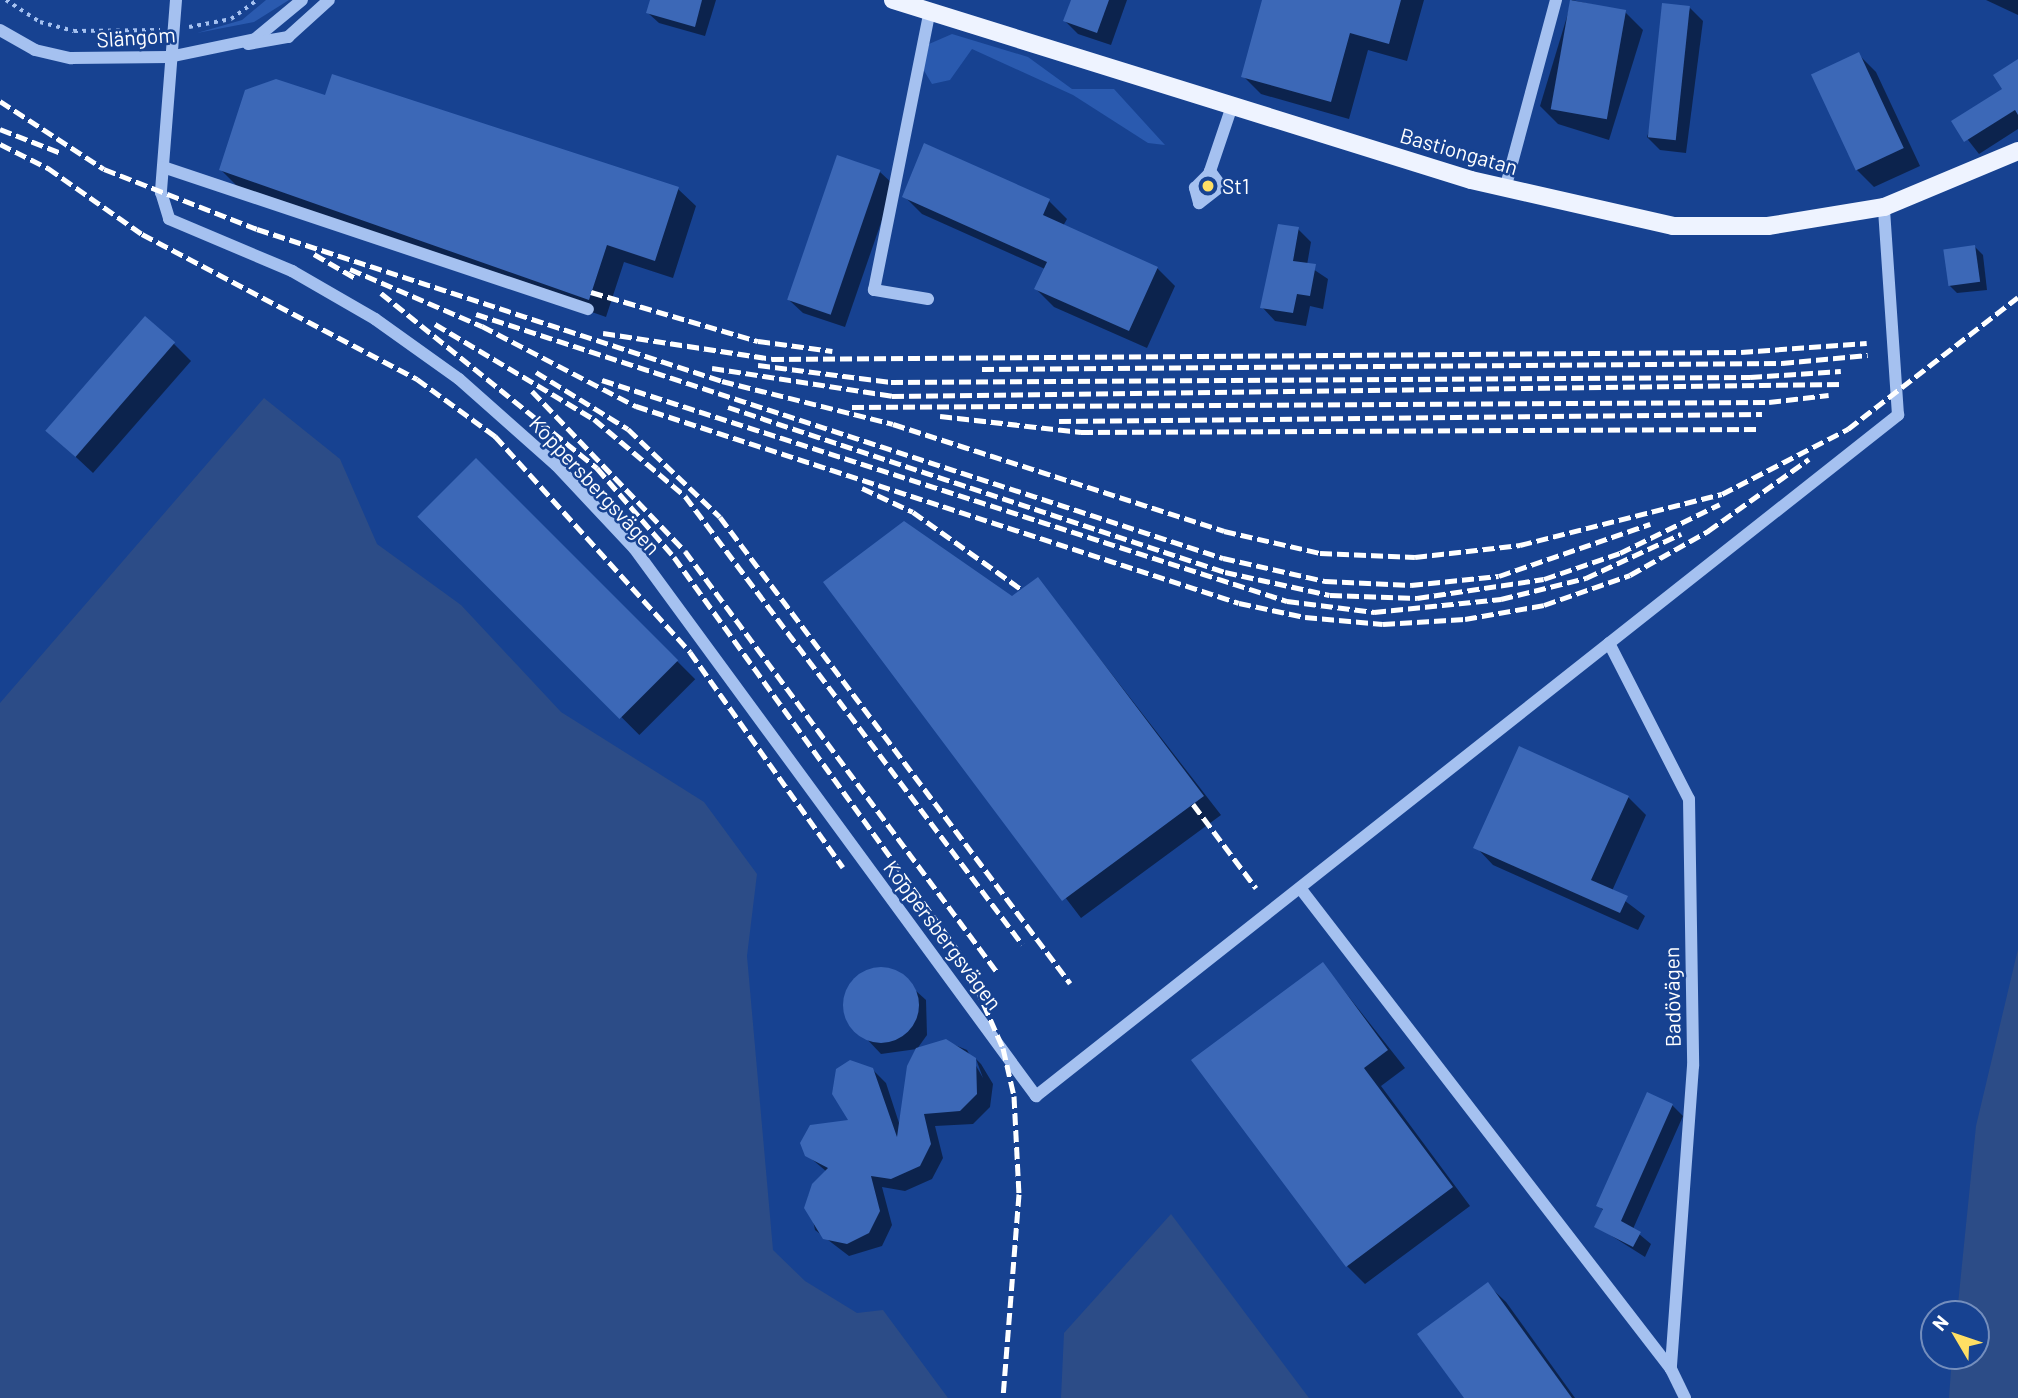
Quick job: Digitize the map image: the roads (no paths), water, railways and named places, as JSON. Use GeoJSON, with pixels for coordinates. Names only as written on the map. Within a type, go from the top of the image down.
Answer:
{"type":"FeatureCollection","features":[{"type":"Feature","properties":{"kind":"main road","name":"Bastiongatan"},"geometry":{"type":"LineString","coordinates":[[893,0],[934,10],[1231,109],[1505,189],[1673,226],[1768,226],[1884,207],[2018,151]]}},
{"type":"Feature","properties":{"kind":"street","name":"Koppersbergsvägen"},"geometry":{"type":"LineString","coordinates":[[176,0],[169,57],[162,202],[176,225],[292,271],[417,348],[524,435],[634,548],[1036,1096],[1300,888]]}},
{"type":"Feature","properties":{"kind":"street","name":"Slängom"},"geometry":{"type":"LineString","coordinates":[[237,44],[272,29],[302,0]]}},
{"type":"Feature","properties":{"kind":"street","name":"Slängom"},"geometry":{"type":"LineString","coordinates":[[0,30],[34,50],[71,58],[169,57],[288,37],[329,0]]}},
{"type":"Feature","properties":{"kind":"street"},"geometry":{"type":"LineString","coordinates":[[1505,189],[1556,0]]}},
{"type":"Feature","properties":{"kind":"street"},"geometry":{"type":"LineString","coordinates":[[928,299],[874,290],[934,10]]}},
{"type":"Feature","properties":{"kind":"street"},"geometry":{"type":"LineString","coordinates":[[1210,171],[1231,109]]}},
{"type":"Feature","properties":{"kind":"street"},"geometry":{"type":"LineString","coordinates":[[163,167],[588,309]]}},
{"type":"Feature","properties":{"kind":"street"},"geometry":{"type":"LineString","coordinates":[[1685,1398],[1671,1368],[1300,888],[1898,415],[1884,207]]}},
{"type":"Feature","properties":{"kind":"street","name":"Badövägen"},"geometry":{"type":"LineString","coordinates":[[1609,643],[1689,799],[1693,1066],[1671,1368]]}},
{"type":"Feature","properties":{"kind":"railway"},"geometry":{"type":"LineString","coordinates":[[0,101],[104,169],[257,229],[722,381],[893,424],[1224,531],[1320,553],[1415,557],[1520,545],[1722,494],[1848,429],[2018,297]]}},
{"type":"Feature","properties":{"kind":"railway"},"geometry":{"type":"LineString","coordinates":[[0,129],[61,153]]}},
{"type":"Feature","properties":{"kind":"railway"},"geometry":{"type":"LineString","coordinates":[[0,144],[48,168],[142,234],[417,379],[495,436],[690,652],[843,867]]}},
{"type":"Feature","properties":{"kind":"railway"},"geometry":{"type":"LineString","coordinates":[[314,254],[357,279]]}},
{"type":"Feature","properties":{"kind":"railway"},"geometry":{"type":"LineString","coordinates":[[350,269],[482,326],[636,406],[1239,603],[1305,617],[1383,624],[1465,619],[1544,605],[1630,575],[1708,531],[1809,459]]}},
{"type":"Feature","properties":{"kind":"railway"},"geometry":{"type":"LineString","coordinates":[[591,292],[758,341],[832,351]]}},
{"type":"Feature","properties":{"kind":"railway"},"geometry":{"type":"LineString","coordinates":[[381,293],[597,468],[674,557],[963,957],[1003,1048],[1014,1096],[1019,1194],[1003,1398]]}},
{"type":"Feature","properties":{"kind":"railway"},"geometry":{"type":"LineString","coordinates":[[476,314],[1223,558],[1325,581],[1411,585],[1499,576],[1650,524]]}},
{"type":"Feature","properties":{"kind":"railway"},"geometry":{"type":"LineString","coordinates":[[435,324],[594,419],[685,496],[1022,944]]}},
{"type":"Feature","properties":{"kind":"railway"},"geometry":{"type":"LineString","coordinates":[[603,333],[772,359],[1741,352],[1867,343]]}},
{"type":"Feature","properties":{"kind":"railway"},"geometry":{"type":"LineString","coordinates":[[982,369],[1782,363],[1868,355]]}},
{"type":"Feature","properties":{"kind":"railway"},"geometry":{"type":"LineString","coordinates":[[758,365],[891,382],[1750,377],[1841,371]]}},
{"type":"Feature","properties":{"kind":"railway"},"geometry":{"type":"LineString","coordinates":[[712,368],[892,396],[1843,384]]}},
{"type":"Feature","properties":{"kind":"railway"},"geometry":{"type":"LineString","coordinates":[[536,372],[628,429],[720,517],[1070,983]]}},
{"type":"Feature","properties":{"kind":"railway"},"geometry":{"type":"LineString","coordinates":[[602,380],[1287,601],[1374,612],[1501,599],[1586,578],[1681,534]]}},
{"type":"Feature","properties":{"kind":"railway"},"geometry":{"type":"LineString","coordinates":[[532,391],[685,551],[997,972]]}},
{"type":"Feature","properties":{"kind":"railway"},"geometry":{"type":"LineString","coordinates":[[852,407],[1769,402],[1829,395]]}},
{"type":"Feature","properties":{"kind":"railway"},"geometry":{"type":"LineString","coordinates":[[728,407],[1225,572],[1330,595],[1417,598],[1544,579],[1620,553],[1720,504]]}},
{"type":"Feature","properties":{"kind":"railway"},"geometry":{"type":"LineString","coordinates":[[1059,421],[1762,414]]}},
{"type":"Feature","properties":{"kind":"railway"},"geometry":{"type":"LineString","coordinates":[[940,416],[1081,432],[1761,429]]}},
{"type":"Feature","properties":{"kind":"railway"},"geometry":{"type":"LineString","coordinates":[[862,488],[913,512],[1021,589]]}},
{"type":"Feature","properties":{"kind":"railway"},"geometry":{"type":"LineString","coordinates":[[1193,804],[1256,888]]}},
{"type":"Feature","properties":{"kind":"place","name":"St1"},"geometry":{"type":"Point","coordinates":[1208,186]}}]}
